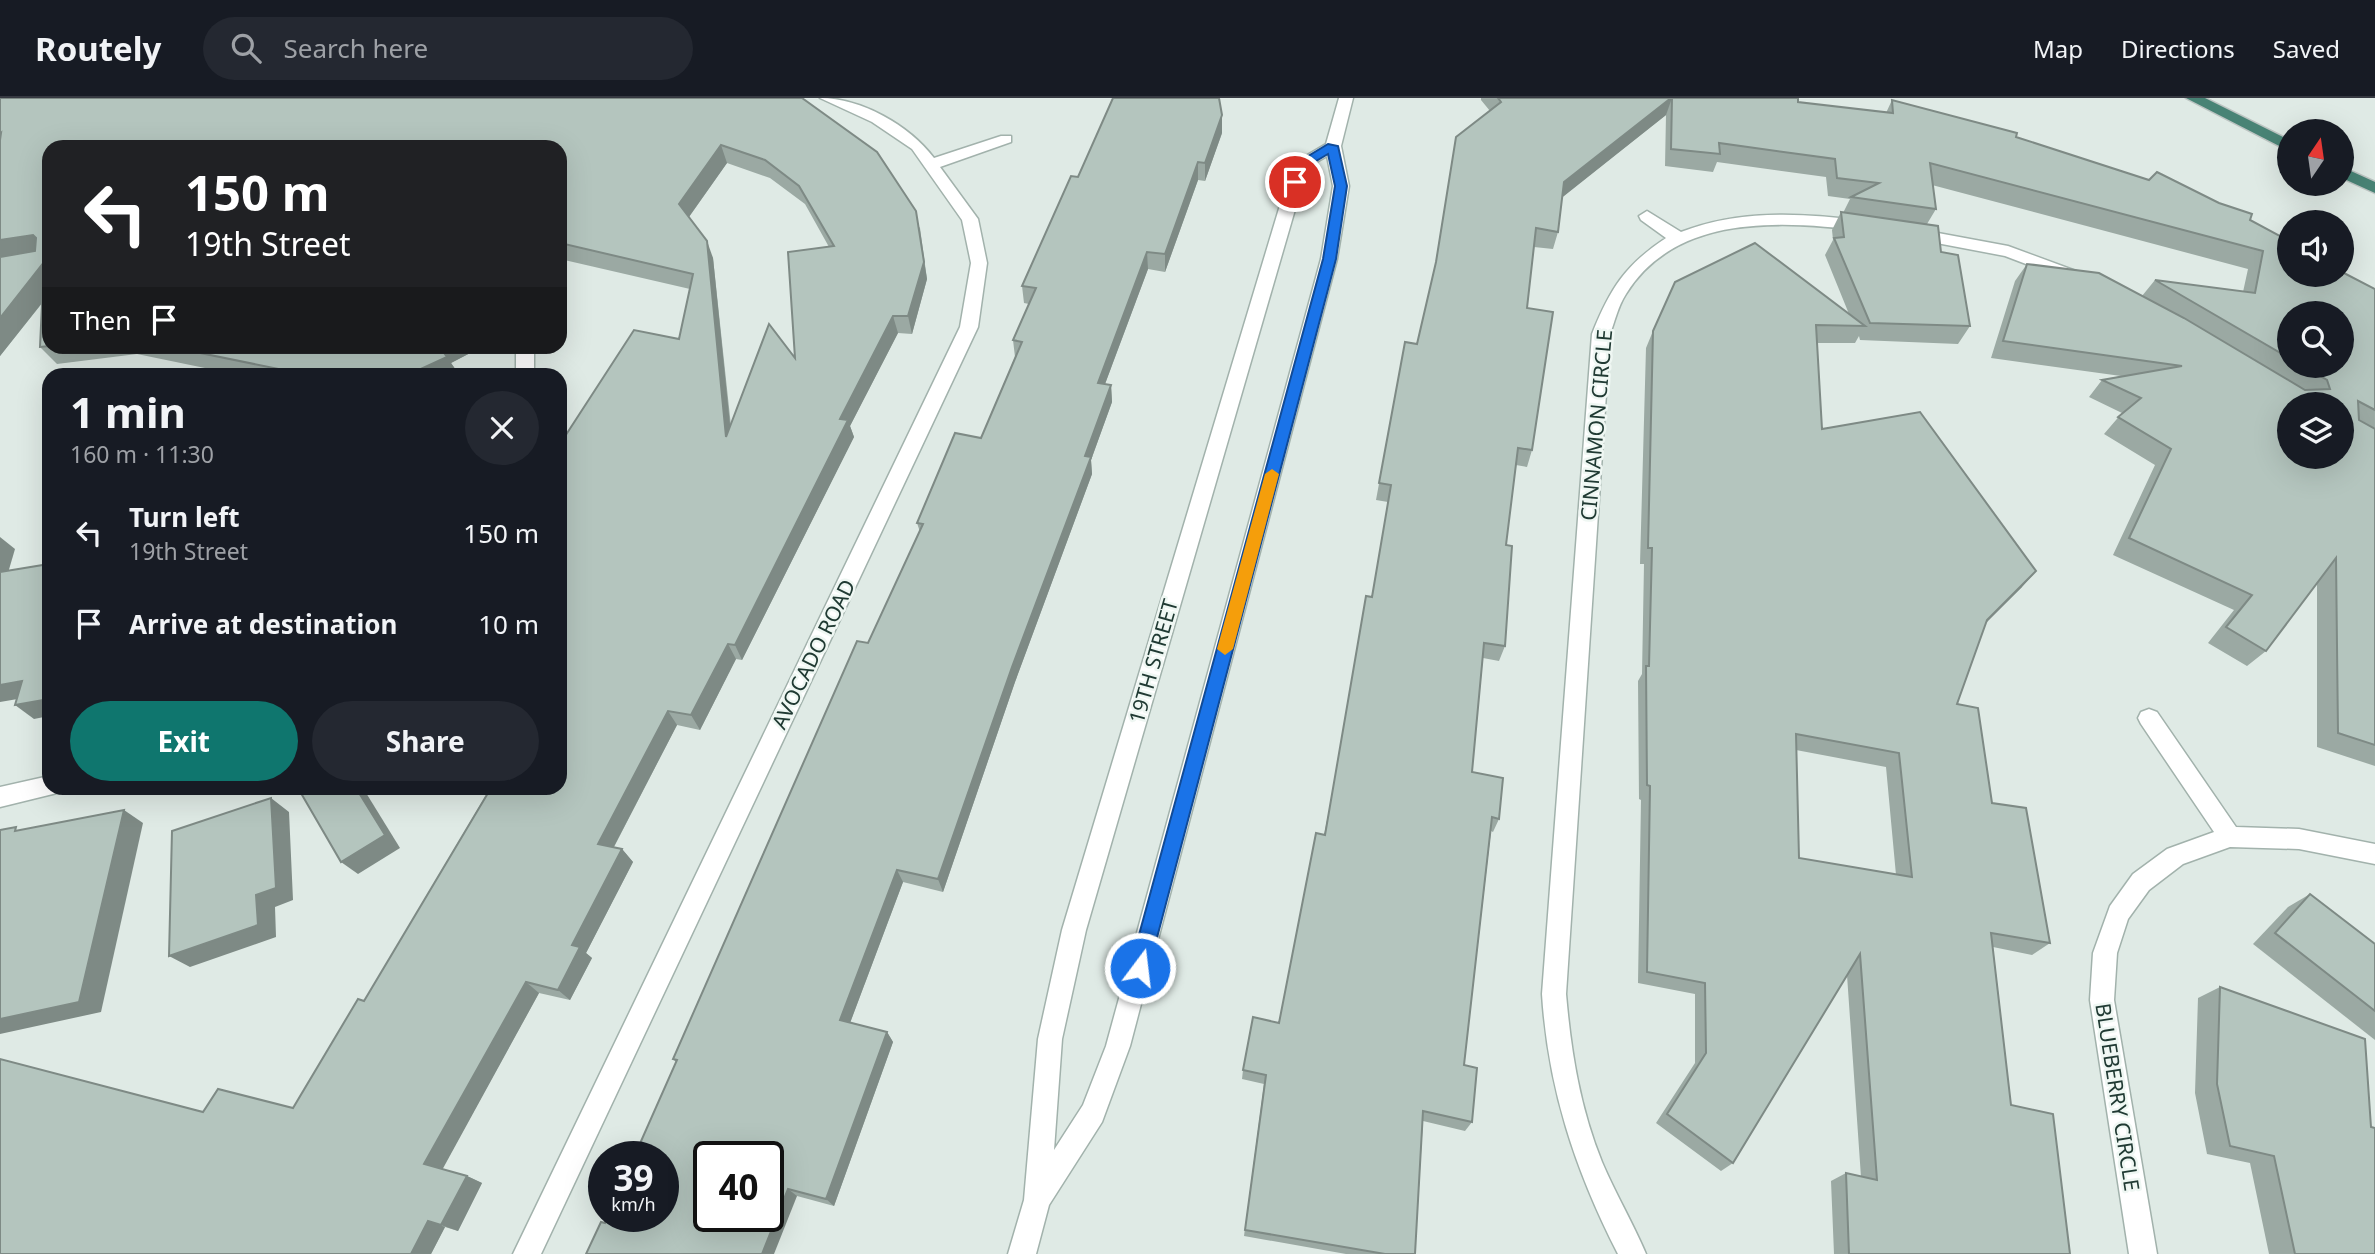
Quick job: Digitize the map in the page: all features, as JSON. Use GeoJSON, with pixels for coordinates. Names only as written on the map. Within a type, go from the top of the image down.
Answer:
{"type":"FeatureCollection","features":[{"type":"Feature","properties":{"kind":"highway"},"geometry":{"type":"LineString","coordinates":[[2193,98],[2277,140]]}},
{"type":"Feature","properties":{"kind":"highway"},"geometry":{"type":"LineString","coordinates":[[2354,178],[2375,188]]}},
{"type":"Feature","properties":{"kind":"street","name":"AVOCADO ROAD"},"geometry":{"type":"LineString","coordinates":[[527,1254],[969,327],[979,263],[970,219],[917,146],[877,119],[827,98]]}},
{"type":"Feature","properties":{"kind":"street","name":"19TH STREET"},"geometry":{"type":"LineString","coordinates":[[1037,1200],[1093,1113],[1118,1046],[1329,259],[1341,186],[1333,146],[1346,98]]}},
{"type":"Feature","properties":{"kind":"street"},"geometry":{"type":"LineString","coordinates":[[932,164],[1006,139]]}},
{"type":"Feature","properties":{"kind":"street","name":"19TH STREET"},"geometry":{"type":"LineString","coordinates":[[1022,1254],[1037,1200],[1043,1098],[1050,1039],[1074,930],[1295,182],[1309,160],[1333,146]]}},
{"type":"Feature","properties":{"kind":"street"},"geometry":{"type":"LineString","coordinates":[[1647,216],[1679,239]]}},
{"type":"Feature","properties":{"kind":"street","name":"CINNAMON CIRCLE"},"geometry":{"type":"LineString","coordinates":[[1632,1254],[1595,1184],[1571,1114],[1556,1035],[1554,994],[1601,334],[1607,308],[1620,285],[1655,252],[1679,239],[1742,220],[1782,217],[1886,229],[2008,251],[2092,285]]}},
{"type":"Feature","properties":{"kind":"street"},"geometry":{"type":"LineString","coordinates":[[2149,718],[2231,837]]}},
{"type":"Feature","properties":{"kind":"street"},"geometry":{"type":"LineString","coordinates":[[0,797],[42,788]]}},
{"type":"Feature","properties":{"kind":"street","name":"BLUEBERRY CIRCLE"},"geometry":{"type":"LineString","coordinates":[[2143,1254],[2102,1000],[2105,953],[2118,914],[2141,882],[2175,856],[2231,837],[2299,839],[2375,854]]}},
{"type":"Feature","properties":{"kind":"building"},"geometry":{"type":"Polygon","coordinates":[[[0,98],[802,98],[877,152],[916,211],[924,262],[908,316],[893,316],[840,419],[848,420],[735,645],[728,644],[691,715],[668,711],[598,844],[622,849],[572,945],[580,947],[558,990],[526,982],[424,1164],[467,1176],[441,1225],[428,1221],[411,1254],[0,1254],[0,1059],[203,1112],[218,1089],[293,1108],[358,999],[364,1001],[487,795],[567,795],[567,433],[634,330],[679,339],[693,274],[567,245],[567,140],[42,140],[42,265],[0,318],[0,257],[35,251],[36,238],[33,235],[0,240],[0,98]],[[721,145],[679,204],[707,241],[726,437],[769,324],[795,358],[788,252],[834,246],[799,186],[765,160],[721,145]]]}},
{"type":"Feature","properties":{"kind":"building"},"geometry":{"type":"Polygon","coordinates":[[[1113,98],[1219,98],[1222,115],[1205,163],[1198,162],[1165,254],[1147,252],[1098,383],[1111,385],[1085,456],[1091,457],[1012,667],[938,879],[897,870],[840,1020],[887,1032],[826,1199],[788,1189],[784,1199],[784,1141],[693,1141],[693,1232],[771,1232],[762,1254],[586,1254],[596,1232],[679,1232],[679,1141],[641,1141],[677,1060],[673,1059],[857,641],[868,643],[923,524],[917,523],[955,433],[981,438],[1022,342],[1013,340],[1036,288],[1022,286],[1071,176],[1078,177],[1113,98]]]}},
{"type":"Feature","properties":{"kind":"building"},"geometry":{"type":"Polygon","coordinates":[[[1498,98],[1671,98],[1564,182],[1558,232],[1536,228],[1527,308],[1553,312],[1532,450],[1518,448],[1506,545],[1512,546],[1505,646],[1484,643],[1472,772],[1503,778],[1499,819],[1492,817],[1464,1065],[1477,1068],[1472,1122],[1423,1111],[1415,1254],[1385,1254],[1245,1230],[1266,1075],[1243,1070],[1253,1017],[1279,1023],[1316,833],[1325,835],[1366,596],[1372,597],[1391,485],[1379,483],[1405,342],[1417,344],[1436,262],[1456,137],[1501,102],[1498,98]]]}},
{"type":"Feature","properties":{"kind":"building"},"geometry":{"type":"Polygon","coordinates":[[[1672,98],[1798,98],[1798,102],[1893,113],[1892,100],[2017,133],[2016,137],[2149,180],[2157,172],[2219,203],[2252,214],[2250,220],[2277,235],[2277,287],[2354,287],[2354,278],[2375,289],[2375,410],[2358,401],[2359,420],[2375,429],[2375,745],[2338,733],[2336,558],[2266,651],[2226,627],[2252,595],[2129,538],[2171,449],[2118,417],[2141,398],[2102,380],[2182,366],[2003,341],[2027,264],[2099,273],[2184,318],[2277,373],[2277,378],[2285,378],[2305,390],[2330,389],[2324,378],[2354,378],[2354,301],[2277,301],[2277,351],[2155,280],[2255,293],[2263,251],[1930,163],[1936,209],[1851,197],[1879,183],[1837,178],[1835,159],[1719,143],[1720,154],[1671,149],[1672,98]]]}},
{"type":"Feature","properties":{"kind":"building"},"geometry":{"type":"Polygon","coordinates":[[[1841,212],[1938,226],[1941,252],[1958,255],[1970,326],[1870,323],[1834,238],[1844,237],[1841,212]]]}},
{"type":"Feature","properties":{"kind":"building"},"geometry":{"type":"Polygon","coordinates":[[[1755,243],[1865,326],[1816,325],[1822,429],[1920,412],[2036,571],[1987,620],[1957,704],[1978,708],[1992,803],[2026,808],[2050,943],[1991,933],[2011,1105],[2053,1114],[2070,1254],[1849,1254],[1846,1173],[1877,1180],[1860,954],[1733,1163],[1667,1114],[1706,1053],[1705,983],[1647,972],[1650,786],[1647,785],[1646,666],[1649,666],[1652,548],[1648,548],[1653,331],[1675,282],[1755,243]],[[1796,734],[1799,858],[1912,877],[1899,753],[1796,734]]]}},
{"type":"Feature","properties":{"kind":"building"},"geometry":{"type":"Polygon","coordinates":[[[42,304],[42,347],[40,347],[42,304]]]}},
{"type":"Feature","properties":{"kind":"building"},"geometry":{"type":"Polygon","coordinates":[[[205,354],[445,354],[447,357],[423,368],[274,368],[205,354]]]}},
{"type":"Feature","properties":{"kind":"building"},"geometry":{"type":"Polygon","coordinates":[[[42,565],[42,700],[15,705],[22,681],[0,685],[0,572],[42,565]]]}},
{"type":"Feature","properties":{"kind":"building"},"geometry":{"type":"Polygon","coordinates":[[[302,795],[360,795],[385,835],[341,862],[302,795]]]}},
{"type":"Feature","properties":{"kind":"building"},"geometry":{"type":"Polygon","coordinates":[[[271,798],[276,888],[256,895],[258,925],[169,956],[172,831],[271,798]]]}},
{"type":"Feature","properties":{"kind":"building"},"geometry":{"type":"Polygon","coordinates":[[[124,810],[79,1002],[0,1019],[0,830],[16,827],[15,831],[124,810]]]}},
{"type":"Feature","properties":{"kind":"building"},"geometry":{"type":"Polygon","coordinates":[[[2310,894],[2375,944],[2375,1011],[2275,933],[2310,894]]]}},
{"type":"Feature","properties":{"kind":"building"},"geometry":{"type":"Polygon","coordinates":[[[2220,987],[2365,1039],[2371,1127],[2375,1128],[2375,1254],[2295,1254],[2274,1156],[2230,1146],[2217,1084],[2220,987]]]}},
{"type":"Feature","properties":{"kind":"slow traffic"},"geometry":{"type":"LineString","coordinates":[[1225,649],[1272,474]]}},
{"type":"Feature","properties":{"kind":"route"},"geometry":{"type":"LineString","coordinates":[[1140,968],[1337,225],[1341,186],[1333,146],[1309,160],[1295,182]]}}]}
